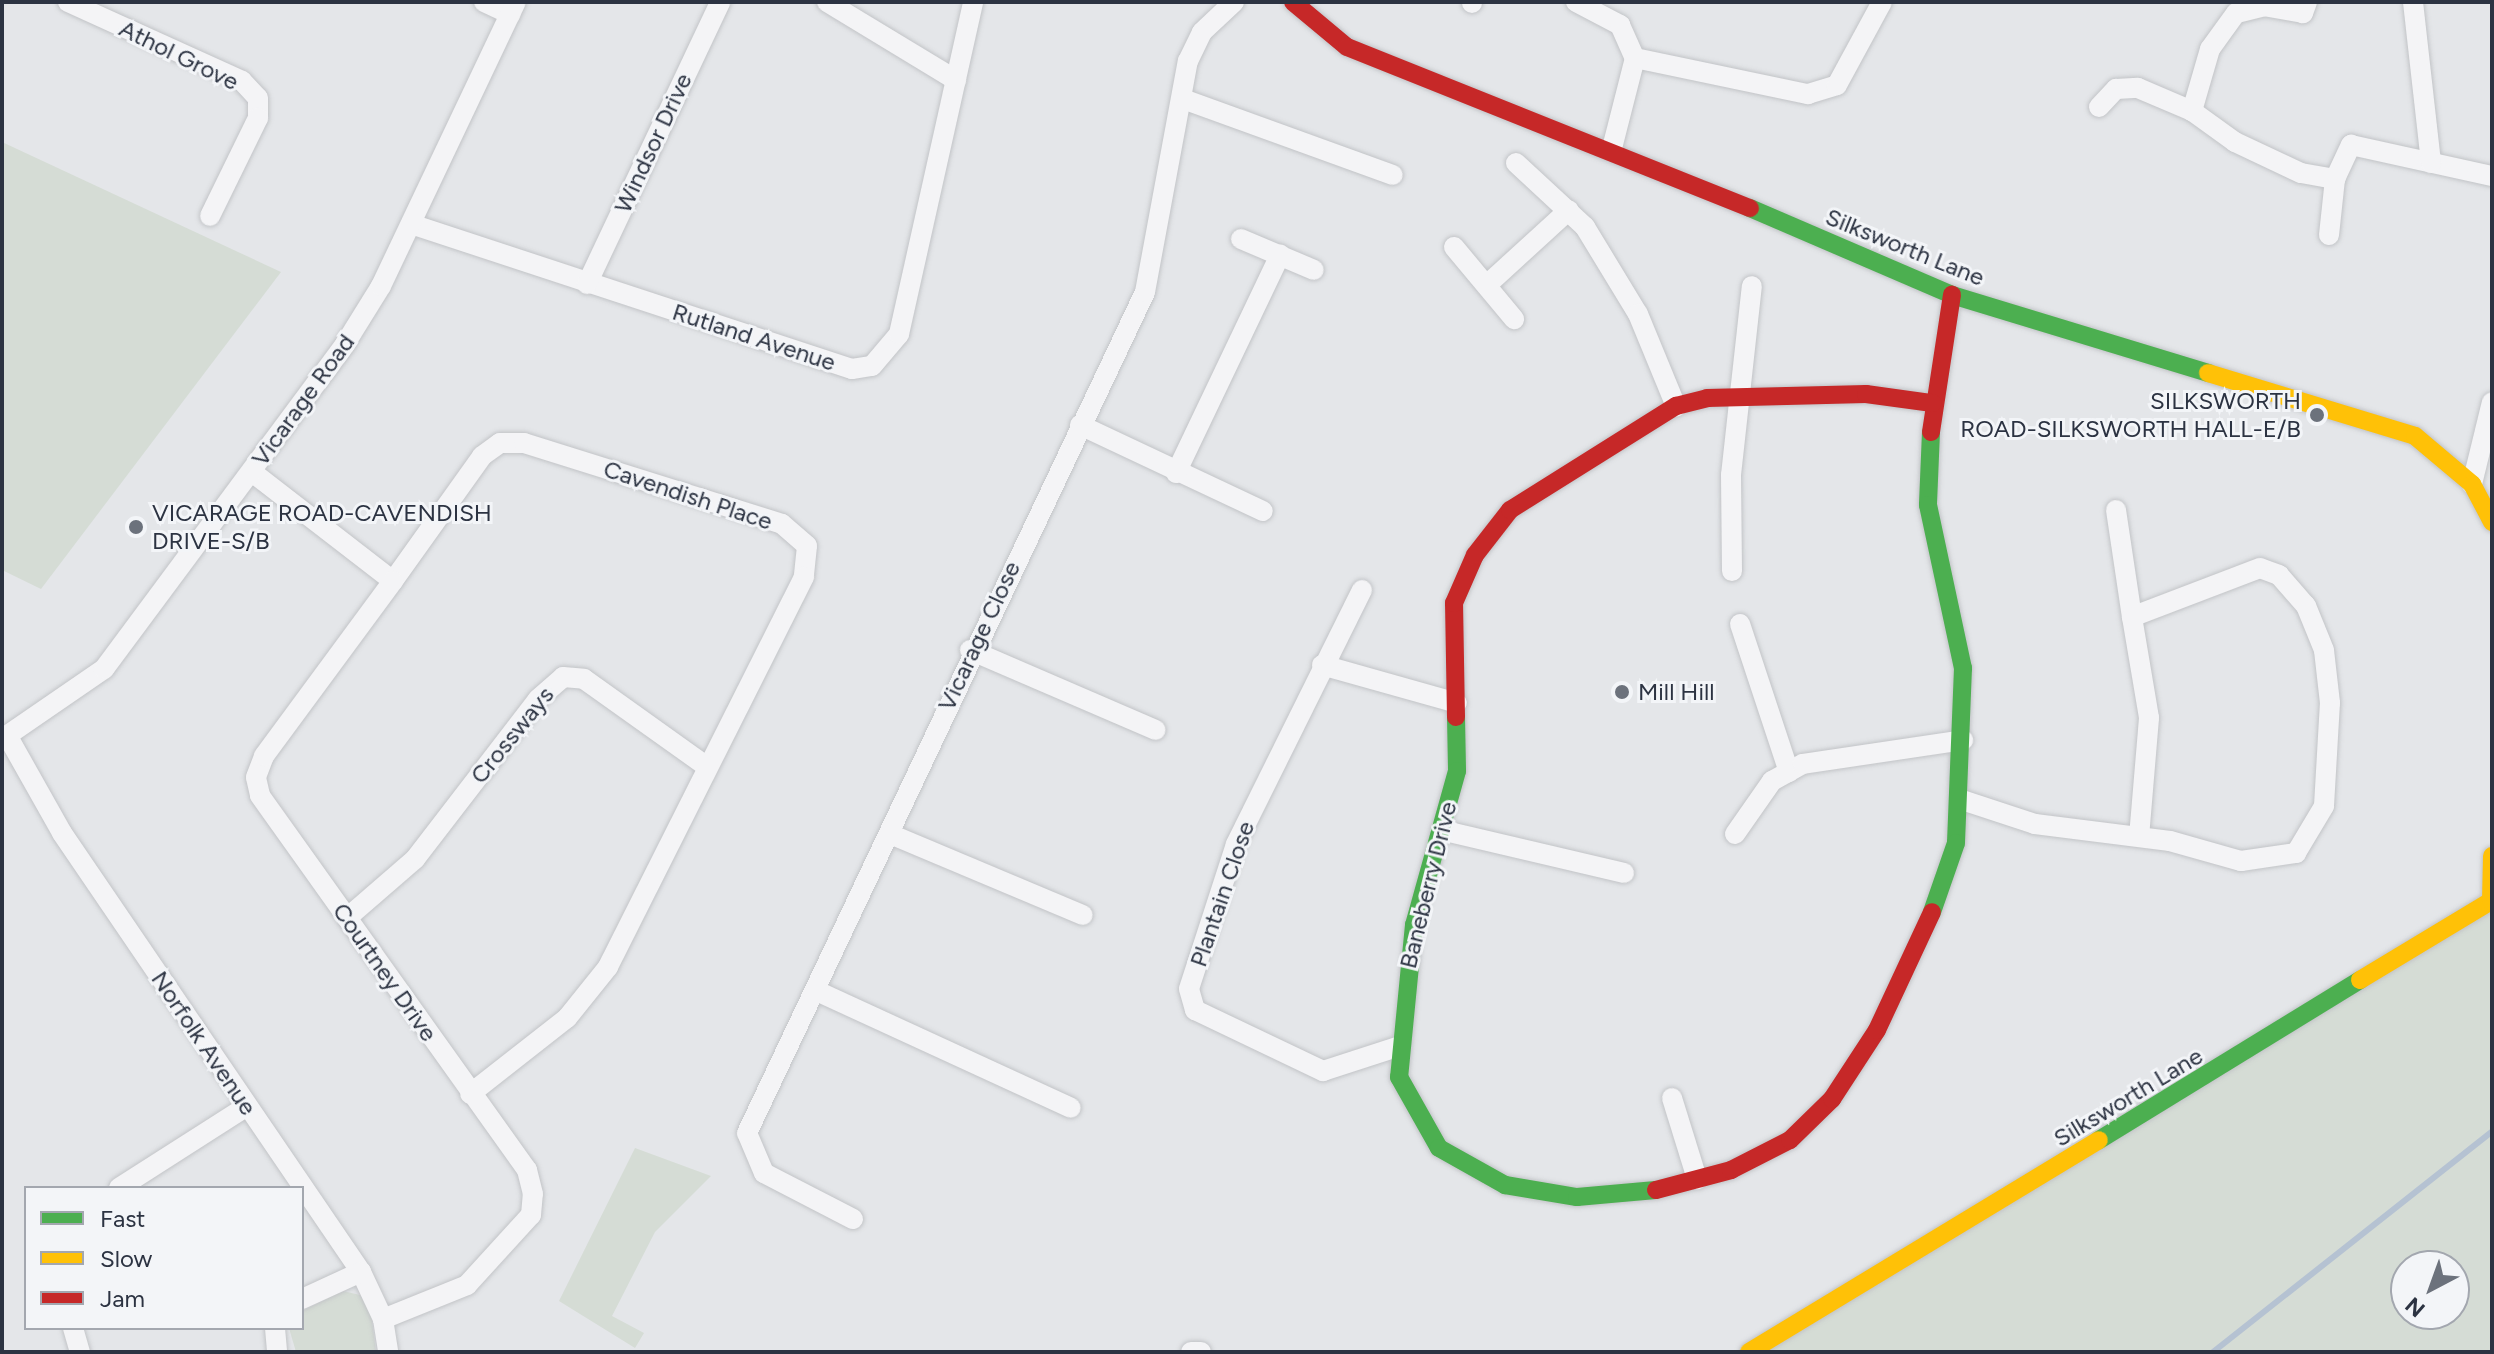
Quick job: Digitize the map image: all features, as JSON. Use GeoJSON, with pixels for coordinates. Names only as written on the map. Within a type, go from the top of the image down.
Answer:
{"type":"FeatureCollection","features":[{"type":"Feature","properties":{"kind":"street","name":"Athol Grove"},"geometry":{"type":"LineString","coordinates":[[68,2],[242,81],[258,98],[258,118],[210,216]]}},
{"type":"Feature","properties":{"kind":"street"},"geometry":{"type":"LineString","coordinates":[[484,2],[513,8]]}},
{"type":"Feature","properties":{"kind":"street","name":"Windsor Drive"},"geometry":{"type":"LineString","coordinates":[[587,284],[720,2]]}},
{"type":"Feature","properties":{"kind":"street"},"geometry":{"type":"LineString","coordinates":[[827,2],[956,80]]}},
{"type":"Feature","properties":{"kind":"street","name":"Rutland Avenue"},"geometry":{"type":"LineString","coordinates":[[411,224],[852,369],[872,366],[899,334],[973,2]]}},
{"type":"Feature","properties":{"kind":"street","name":"Vicarage Close"},"geometry":{"type":"LineString","coordinates":[[853,1219],[764,1173],[747,1133],[819,992],[970,650],[1145,292],[1183,99],[1202,32],[1234,2]]}},
{"type":"Feature","properties":{"kind":"street","name":"Silksworth Lane"},"geometry":{"type":"LineString","coordinates":[[1293,2],[1347,47],[1612,148],[1952,295],[2415,436],[2472,484],[2492,522]]}},
{"type":"Feature","properties":{"kind":"street"},"geometry":{"type":"LineString","coordinates":[[1576,2],[1620,25],[1635,58],[1612,148]]}},
{"type":"Feature","properties":{"kind":"street"},"geometry":{"type":"LineString","coordinates":[[1635,58],[1808,94],[1837,85],[1882,2]]}},
{"type":"Feature","properties":{"kind":"street"},"geometry":{"type":"LineString","coordinates":[[2192,111],[2210,49],[2236,13],[2265,6],[2303,13],[2307,2]]}},
{"type":"Feature","properties":{"kind":"street"},"geometry":{"type":"LineString","coordinates":[[2413,2],[2431,163]]}},
{"type":"Feature","properties":{"kind":"street","name":"Vicarage Road"},"geometry":{"type":"LineString","coordinates":[[5,738],[104,669],[345,344],[411,224],[513,8]]}},
{"type":"Feature","properties":{"kind":"street"},"geometry":{"type":"LineString","coordinates":[[2099,107],[2116,89],[2138,88],[2192,111],[2235,142],[2301,173],[2335,179]]}},
{"type":"Feature","properties":{"kind":"street"},"geometry":{"type":"LineString","coordinates":[[1183,99],[1393,175]]}},
{"type":"Feature","properties":{"kind":"street"},"geometry":{"type":"LineString","coordinates":[[2329,235],[2335,179],[2351,145],[2492,176]]}},
{"type":"Feature","properties":{"kind":"street"},"geometry":{"type":"LineString","coordinates":[[1516,163],[1569,210],[1638,314],[1676,406],[1742,399],[1866,394],[1932,403]]}},
{"type":"Feature","properties":{"kind":"street"},"geometry":{"type":"LineString","coordinates":[[1489,283],[1569,210]]}},
{"type":"Feature","properties":{"kind":"street"},"geometry":{"type":"LineString","coordinates":[[1241,239],[1314,270]]}},
{"type":"Feature","properties":{"kind":"street"},"geometry":{"type":"LineString","coordinates":[[1454,247],[1489,283],[1514,319]]}},
{"type":"Feature","properties":{"kind":"street"},"geometry":{"type":"LineString","coordinates":[[1176,473],[1280,255]]}},
{"type":"Feature","properties":{"kind":"street"},"geometry":{"type":"LineString","coordinates":[[1732,571],[1731,475],[1742,399],[1752,286]]}},
{"type":"Feature","properties":{"kind":"street","name":"Baneberry Drive"},"geometry":{"type":"LineString","coordinates":[[1676,406],[1510,510],[1475,555],[1454,603],[1457,771],[1414,925],[1399,1077],[1439,1148],[1505,1185],[1577,1197],[1697,1179],[1790,1140],[1832,1099],[1921,941],[1956,843],[1963,740],[1963,668],[1928,505],[1932,403],[1952,328],[1952,295]]}},
{"type":"Feature","properties":{"kind":"street"},"geometry":{"type":"LineString","coordinates":[[2472,484],[2492,402]]}},
{"type":"Feature","properties":{"kind":"street"},"geometry":{"type":"LineString","coordinates":[[1080,425],[1176,473],[1263,511]]}},
{"type":"Feature","properties":{"kind":"street","name":"Cavendish Place"},"geometry":{"type":"LineString","coordinates":[[393,581],[482,456],[500,443],[524,443],[795,532],[807,546],[804,577],[706,766],[644,909],[608,967],[567,1018],[470,1094]]}},
{"type":"Feature","properties":{"kind":"street"},"geometry":{"type":"LineString","coordinates":[[252,472],[393,581]]}},
{"type":"Feature","properties":{"kind":"street"},"geometry":{"type":"LineString","coordinates":[[2116,510],[2149,718],[2139,836]]}},
{"type":"Feature","properties":{"kind":"street"},"geometry":{"type":"LineString","coordinates":[[1959,799],[2035,824],[2139,836],[2241,861],[2296,853],[2324,806],[2330,703],[2324,650],[2306,606],[2279,575],[2260,568],[2132,617]]}},
{"type":"Feature","properties":{"kind":"street","name":"Courtney Drive"},"geometry":{"type":"LineString","coordinates":[[383,1319],[467,1285],[531,1215],[527,1170],[260,795],[256,777],[393,581]]}},
{"type":"Feature","properties":{"kind":"street","name":"Plantain Close"},"geometry":{"type":"LineString","coordinates":[[1362,590],[1322,665],[1236,844],[1189,989],[1195,1010],[1323,1071],[1400,1046]]}},
{"type":"Feature","properties":{"kind":"street"},"geometry":{"type":"LineString","coordinates":[[1740,624],[1789,772]]}},
{"type":"Feature","properties":{"kind":"street"},"geometry":{"type":"LineString","coordinates":[[970,650],[1156,730]]}},
{"type":"Feature","properties":{"kind":"street"},"geometry":{"type":"LineString","coordinates":[[1322,665],[1457,703]]}},
{"type":"Feature","properties":{"kind":"street","name":"Crossways"},"geometry":{"type":"LineString","coordinates":[[347,918],[389,888],[538,699],[563,677],[584,679],[706,766]]}},
{"type":"Feature","properties":{"kind":"street","name":"Norfolk Avenue"},"geometry":{"type":"LineString","coordinates":[[5,738],[62,833],[302,1186]]}},
{"type":"Feature","properties":{"kind":"street"},"geometry":{"type":"LineString","coordinates":[[1735,834],[1755,801],[1789,772],[1871,750],[1963,740]]}},
{"type":"Feature","properties":{"kind":"street"},"geometry":{"type":"LineString","coordinates":[[1441,830],[1624,873]]}},
{"type":"Feature","properties":{"kind":"street"},"geometry":{"type":"LineString","coordinates":[[890,834],[1083,915]]}},
{"type":"Feature","properties":{"kind":"street","name":"Silksworth Lane"},"geometry":{"type":"LineString","coordinates":[[1749,1352],[2491,901],[2492,856]]}},
{"type":"Feature","properties":{"kind":"street"},"geometry":{"type":"LineString","coordinates":[[819,992],[1071,1108]]}},
{"type":"Feature","properties":{"kind":"street"},"geometry":{"type":"LineString","coordinates":[[1672,1098],[1697,1179]]}},
{"type":"Feature","properties":{"kind":"street"},"geometry":{"type":"LineString","coordinates":[[122,1186],[247,1106]]}},
{"type":"Feature","properties":{"kind":"street","name":"Norfolk Avenue"},"geometry":{"type":"LineString","coordinates":[[304,1189],[361,1272],[383,1319],[388,1352]]}},
{"type":"Feature","properties":{"kind":"street"},"geometry":{"type":"LineString","coordinates":[[304,1298],[361,1272]]}},
{"type":"Feature","properties":{"kind":"street"},"geometry":{"type":"LineString","coordinates":[[74,1330],[80,1352]]}},
{"type":"Feature","properties":{"kind":"street"},"geometry":{"type":"LineString","coordinates":[[275,1330],[277,1352]]}},
{"type":"Feature","properties":{"kind":"street"},"geometry":{"type":"LineString","coordinates":[[1191,1352],[1201,1352]]}},
{"type":"Feature","properties":{"kind":"shaded area"},"geometry":{"type":"Polygon","coordinates":[[[2,142],[281,272],[41,589],[2,570],[2,142]]]}},
{"type":"Feature","properties":{"kind":"shaded area"},"geometry":{"type":"Polygon","coordinates":[[[2492,856],[2492,1352],[1749,1352],[2491,901],[2492,856]]]}},
{"type":"Feature","properties":{"kind":"shaded area"},"geometry":{"type":"Polygon","coordinates":[[[635,1148],[711,1176],[655,1232],[612,1316],[644,1333],[635,1348],[559,1301],[635,1148]]]}},
{"type":"Feature","properties":{"kind":"shaded area"},"geometry":{"type":"Polygon","coordinates":[[[343,1291],[360,1295],[371,1313],[376,1352],[296,1352],[290,1330],[304,1330],[304,1310],[343,1291]]]}},
{"type":"Feature","properties":{"kind":"waterway"},"geometry":{"type":"LineString","coordinates":[[2213,1352],[2492,1132]]}},
{"type":"Feature","properties":{"kind":"traffic: fast"},"geometry":{"type":"LineString","coordinates":[[1750,208],[1952,295],[2208,373]]}},
{"type":"Feature","properties":{"kind":"traffic: fast"},"geometry":{"type":"LineString","coordinates":[[1931,432],[1928,505],[1963,668],[1956,843],[1932,912]]}},
{"type":"Feature","properties":{"kind":"traffic: fast"},"geometry":{"type":"LineString","coordinates":[[1456,717],[1457,771],[1414,925],[1399,1077],[1439,1148],[1505,1185],[1577,1197],[1656,1190]]}},
{"type":"Feature","properties":{"kind":"traffic: fast"},"geometry":{"type":"LineString","coordinates":[[2099,1140],[2360,980]]}},
{"type":"Feature","properties":{"kind":"traffic: slow"},"geometry":{"type":"LineString","coordinates":[[2208,373],[2415,436],[2472,484],[2492,522]]}},
{"type":"Feature","properties":{"kind":"traffic: slow"},"geometry":{"type":"LineString","coordinates":[[2360,980],[2491,901],[2492,856]]}},
{"type":"Feature","properties":{"kind":"traffic: slow"},"geometry":{"type":"LineString","coordinates":[[1749,1352],[2099,1140]]}},
{"type":"Feature","properties":{"kind":"traffic: jam"},"geometry":{"type":"LineString","coordinates":[[1293,2],[1347,47],[1750,208]]}},
{"type":"Feature","properties":{"kind":"traffic: jam"},"geometry":{"type":"LineString","coordinates":[[1931,432],[1952,295]]}},
{"type":"Feature","properties":{"kind":"traffic: jam"},"geometry":{"type":"LineString","coordinates":[[1456,717],[1454,603],[1475,555],[1510,510],[1676,406],[1707,398],[1866,394],[1932,403]]}},
{"type":"Feature","properties":{"kind":"traffic: jam"},"geometry":{"type":"LineString","coordinates":[[1656,1190],[1731,1170],[1790,1140],[1832,1099],[1877,1030],[1932,912]]}},
{"type":"Feature","properties":{"kind":"place","name":"SILKSWORTH ROAD-SILKSWORTH HALL-E/B"},"geometry":{"type":"Point","coordinates":[2317,415]}},
{"type":"Feature","properties":{"kind":"place","name":"VICARAGE ROAD-CAVENDISH DRIVE-S/B"},"geometry":{"type":"Point","coordinates":[136,527]}},
{"type":"Feature","properties":{"kind":"place","name":"Mill Hill"},"geometry":{"type":"Point","coordinates":[1622,692]}}]}
